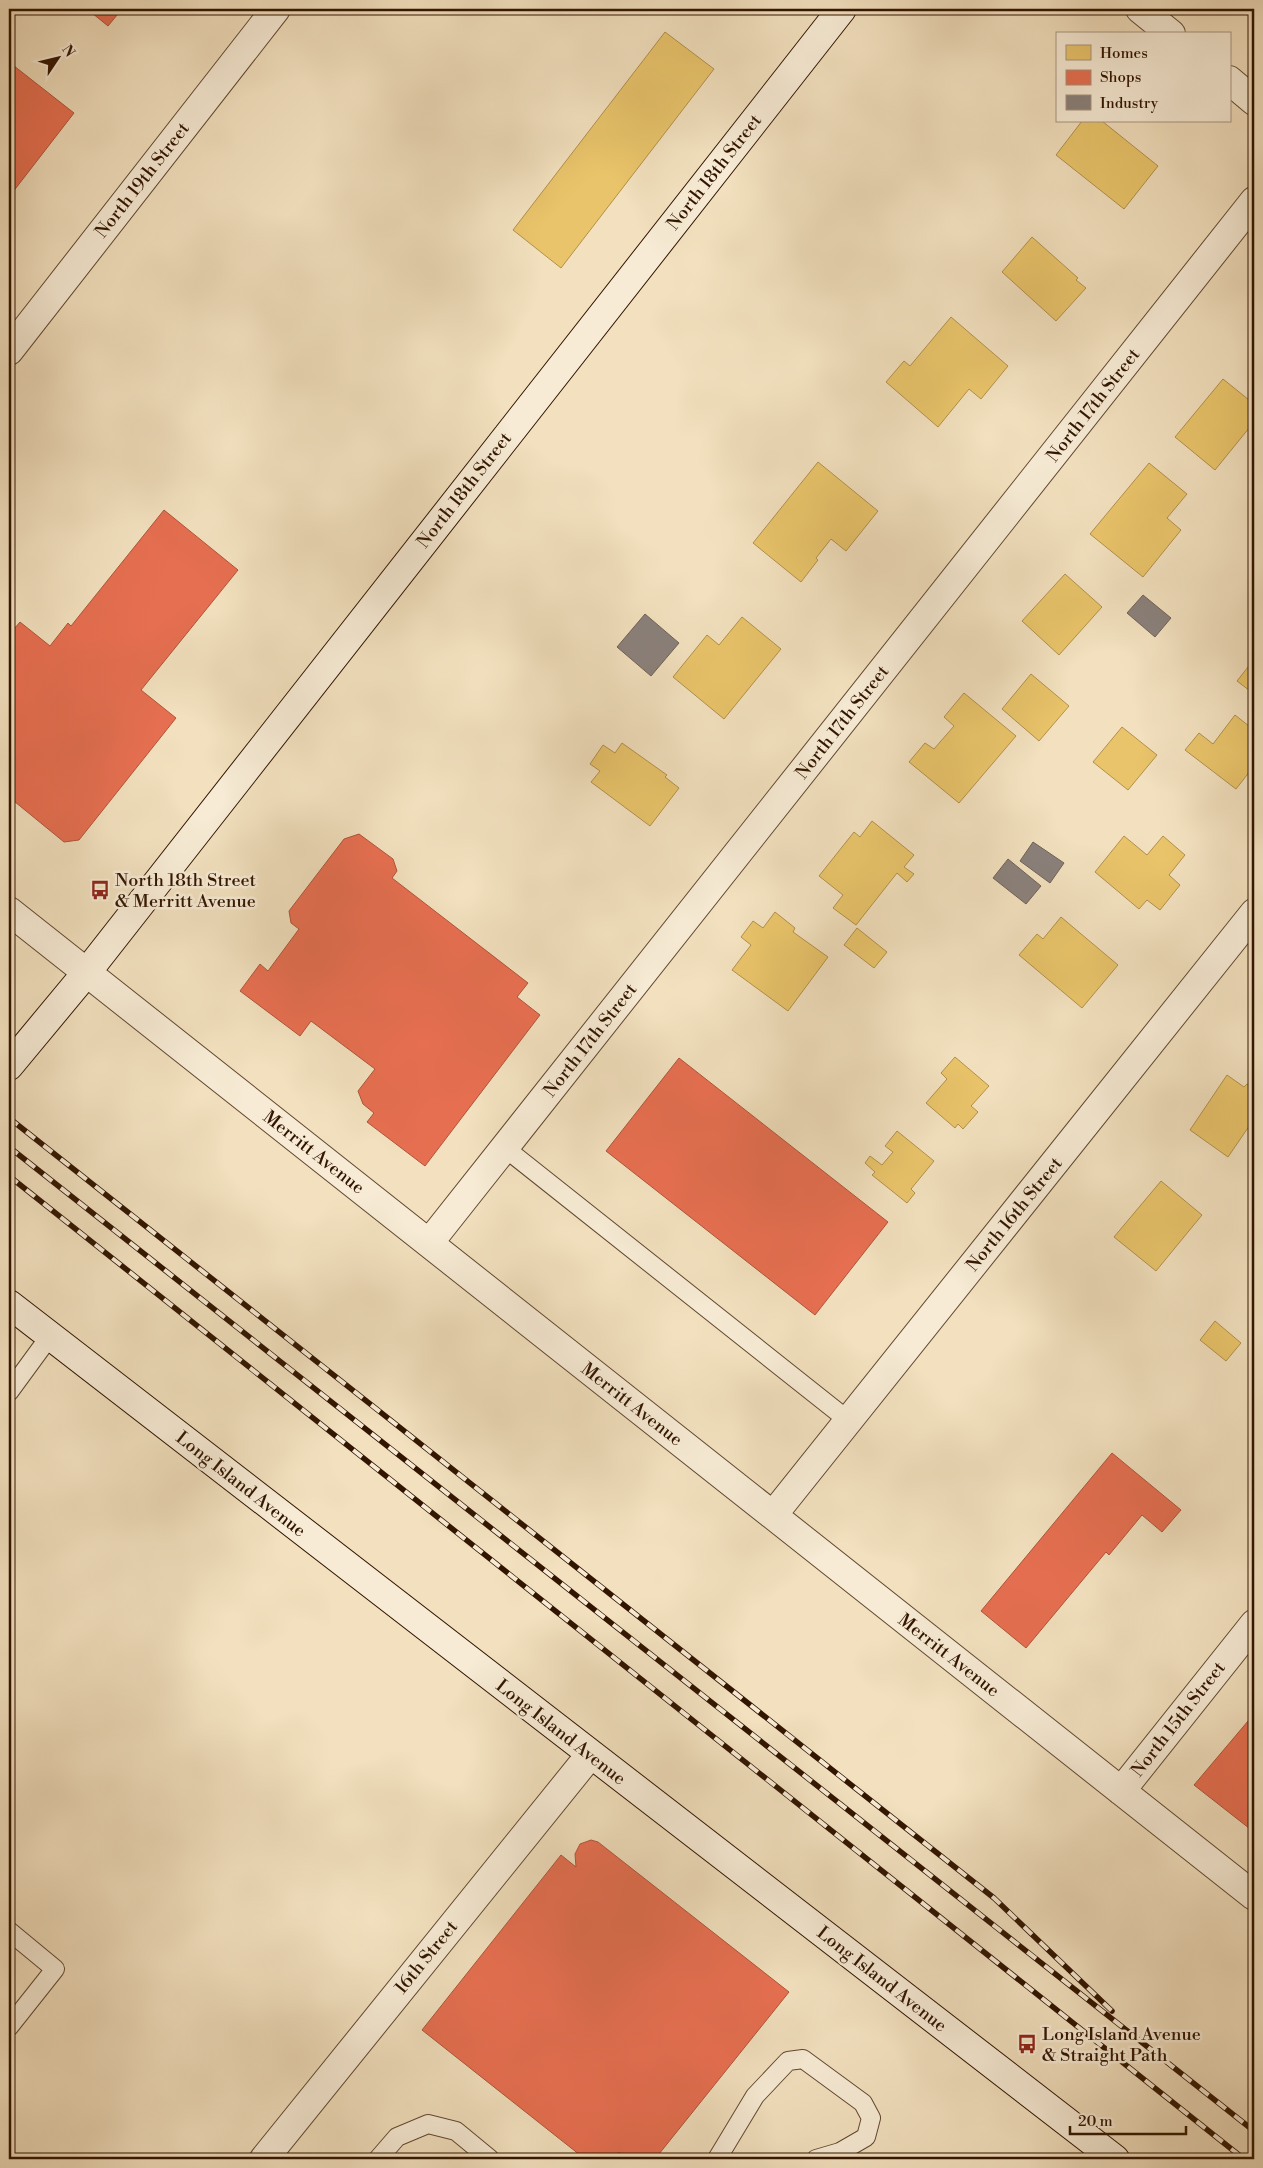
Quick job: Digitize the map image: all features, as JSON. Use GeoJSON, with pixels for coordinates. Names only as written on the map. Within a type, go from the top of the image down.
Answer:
{"type":"FeatureCollection","features":[{"type":"Feature","properties":{"kind":"street","name":"North 19th Street"},"geometry":{"type":"LineString","coordinates":[[9,352],[276,9]]}},
{"type":"Feature","properties":{"kind":"street","name":"North 18th Street"},"geometry":{"type":"LineString","coordinates":[[9,1066],[87,972],[842,9]]}},
{"type":"Feature","properties":{"kind":"street"},"geometry":{"type":"LineString","coordinates":[[1140,9],[1169,32]]}},
{"type":"Feature","properties":{"kind":"street"},"geometry":{"type":"LineString","coordinates":[[1230,81],[1254,100]]}},
{"type":"Feature","properties":{"kind":"street","name":"North 17th Street"},"geometry":{"type":"LineString","coordinates":[[429,1243],[1254,201]]}},
{"type":"Feature","properties":{"kind":"street","name":"Merritt Avenue"},"geometry":{"type":"LineString","coordinates":[[9,911],[1254,1896]]}},
{"type":"Feature","properties":{"kind":"street","name":"North 16th Street"},"geometry":{"type":"LineString","coordinates":[[772,1515],[1254,913]]}},
{"type":"Feature","properties":{"kind":"street","name":"Long Island Avenue"},"geometry":{"type":"LineString","coordinates":[[9,1304],[1115,2159]]}},
{"type":"Feature","properties":{"kind":"street","name":"North 15th Street"},"geometry":{"type":"LineString","coordinates":[[1121,1791],[1254,1624]]}},
{"type":"Feature","properties":{"kind":"street","name":"16th Street"},"geometry":{"type":"LineString","coordinates":[[268,2158],[590,1754]]}},
{"type":"Feature","properties":{"kind":"lane"},"geometry":{"type":"LineString","coordinates":[[505,1148],[849,1421]]}},
{"type":"Feature","properties":{"kind":"lane"},"geometry":{"type":"LineString","coordinates":[[9,1392],[50,1336]]}},
{"type":"Feature","properties":{"kind":"lane"},"geometry":{"type":"LineString","coordinates":[[9,1931],[56,1969],[9,2027]]}},
{"type":"Feature","properties":{"kind":"lane"},"geometry":{"type":"LineString","coordinates":[[717,2159],[755,2096],[788,2061],[804,2059],[863,2103],[871,2118],[866,2137],[840,2152],[816,2159]]}},
{"type":"Feature","properties":{"kind":"lane"},"geometry":{"type":"LineString","coordinates":[[378,2159],[397,2137],[428,2124],[456,2131],[490,2159]]}},
{"type":"Feature","properties":{"kind":"building: Homes"},"geometry":{"type":"Polygon","coordinates":[[[665,32],[714,69],[561,268],[513,230],[665,32]]]}},
{"type":"Feature","properties":{"kind":"building: Homes"},"geometry":{"type":"Polygon","coordinates":[[[1081,122],[1103,122],[1158,166],[1124,209],[1056,155],[1081,122]]]}},
{"type":"Feature","properties":{"kind":"building: Homes"},"geometry":{"type":"Polygon","coordinates":[[[1032,237],[1078,278],[1076,280],[1086,288],[1056,321],[1002,272],[1032,237]]]}},
{"type":"Feature","properties":{"kind":"building: Homes"},"geometry":{"type":"Polygon","coordinates":[[[951,317],[1008,366],[981,399],[969,389],[938,427],[886,382],[904,361],[910,366],[951,317]]]}},
{"type":"Feature","properties":{"kind":"building: Homes"},"geometry":{"type":"Polygon","coordinates":[[[1223,379],[1254,404],[1254,422],[1215,470],[1175,437],[1223,379]]]}},
{"type":"Feature","properties":{"kind":"building: Homes"},"geometry":{"type":"Polygon","coordinates":[[[818,462],[878,511],[846,551],[831,539],[801,582],[753,543],[818,462]]]}},
{"type":"Feature","properties":{"kind":"building: Homes"},"geometry":{"type":"Polygon","coordinates":[[[1149,463],[1187,494],[1167,518],[1181,530],[1143,577],[1090,534],[1149,463]]]}},
{"type":"Feature","properties":{"kind":"building: Homes"},"geometry":{"type":"Polygon","coordinates":[[[1065,574],[1102,607],[1059,655],[1022,621],[1065,574]]]}},
{"type":"Feature","properties":{"kind":"building: Homes"},"geometry":{"type":"Polygon","coordinates":[[[742,617],[781,649],[724,719],[673,677],[707,635],[719,645],[742,617]]]}},
{"type":"Feature","properties":{"kind":"building: Homes"},"geometry":{"type":"Polygon","coordinates":[[[1252,662],[1254,664],[1254,694],[1237,681],[1252,662]]]}},
{"type":"Feature","properties":{"kind":"building: Homes"},"geometry":{"type":"Polygon","coordinates":[[[1031,674],[1069,706],[1039,741],[1002,709],[1031,674]]]}},
{"type":"Feature","properties":{"kind":"building: Homes"},"geometry":{"type":"Polygon","coordinates":[[[964,693],[1016,736],[959,803],[909,762],[925,743],[934,749],[954,726],[944,717],[964,693]]]}},
{"type":"Feature","properties":{"kind":"building: Homes"},"geometry":{"type":"Polygon","coordinates":[[[1235,715],[1254,730],[1254,766],[1236,789],[1185,750],[1199,733],[1213,744],[1235,715]]]}},
{"type":"Feature","properties":{"kind":"building: Homes"},"geometry":{"type":"Polygon","coordinates":[[[1122,727],[1157,755],[1128,790],[1093,762],[1122,727]]]}},
{"type":"Feature","properties":{"kind":"building: Homes"},"geometry":{"type":"Polygon","coordinates":[[[622,743],[667,775],[665,777],[679,788],[650,826],[591,782],[600,771],[590,764],[603,745],[615,753],[622,743]]]}},
{"type":"Feature","properties":{"kind":"building: Homes"},"geometry":{"type":"Polygon","coordinates":[[[872,821],[914,855],[904,867],[914,874],[907,882],[897,873],[856,925],[833,908],[843,895],[819,876],[854,832],[860,837],[872,821]]]}},
{"type":"Feature","properties":{"kind":"building: Homes"},"geometry":{"type":"Polygon","coordinates":[[[1124,836],[1147,855],[1163,836],[1185,855],[1169,875],[1180,885],[1160,910],[1147,900],[1139,909],[1095,872],[1124,836]]]}},
{"type":"Feature","properties":{"kind":"building: Homes"},"geometry":{"type":"Polygon","coordinates":[[[775,912],[795,928],[793,932],[828,957],[788,1011],[732,970],[751,945],[741,937],[753,921],[763,928],[775,912]]]}},
{"type":"Feature","properties":{"kind":"building: Homes"},"geometry":{"type":"Polygon","coordinates":[[[1061,917],[1118,965],[1082,1008],[1019,955],[1037,934],[1043,939],[1061,917]]]}},
{"type":"Feature","properties":{"kind":"building: Homes"},"geometry":{"type":"Polygon","coordinates":[[[857,928],[887,952],[874,968],[844,945],[857,928]]]}},
{"type":"Feature","properties":{"kind":"building: Homes"},"geometry":{"type":"Polygon","coordinates":[[[955,1057],[989,1086],[971,1106],[978,1112],[963,1129],[958,1124],[955,1128],[926,1103],[947,1079],[941,1073],[955,1057]]]}},
{"type":"Feature","properties":{"kind":"building: Homes"},"geometry":{"type":"Polygon","coordinates":[[[1227,1075],[1244,1087],[1247,1084],[1254,1089],[1254,1119],[1228,1157],[1190,1130],[1227,1075]]]}},
{"type":"Feature","properties":{"kind":"building: Homes"},"geometry":{"type":"Polygon","coordinates":[[[897,1131],[934,1161],[911,1189],[915,1193],[907,1203],[872,1175],[875,1172],[865,1163],[870,1156],[882,1165],[893,1152],[885,1146],[897,1131]]]}},
{"type":"Feature","properties":{"kind":"building: Homes"},"geometry":{"type":"Polygon","coordinates":[[[1161,1181],[1202,1215],[1156,1271],[1114,1237],[1161,1181]]]}},
{"type":"Feature","properties":{"kind":"building: Homes"},"geometry":{"type":"Polygon","coordinates":[[[1215,1321],[1241,1343],[1226,1361],[1200,1340],[1215,1321]]]}},
{"type":"Feature","properties":{"kind":"building: Shops"},"geometry":{"type":"Polygon","coordinates":[[[87,9],[122,9],[108,26],[87,9]]]}},
{"type":"Feature","properties":{"kind":"building: Shops"},"geometry":{"type":"Polygon","coordinates":[[[9,62],[74,113],[9,197],[9,62]]]}},
{"type":"Feature","properties":{"kind":"building: Shops"},"geometry":{"type":"Polygon","coordinates":[[[164,510],[238,570],[141,690],[176,718],[79,840],[64,842],[9,797],[9,737],[11,733],[9,731],[9,635],[20,622],[50,646],[68,623],[71,626],[164,510]]]}},
{"type":"Feature","properties":{"kind":"building: Shops"},"geometry":{"type":"Polygon","coordinates":[[[359,834],[393,859],[397,871],[392,878],[528,983],[517,997],[540,1015],[425,1166],[367,1122],[374,1113],[363,1104],[358,1091],[375,1069],[311,1021],[300,1036],[240,991],[260,964],[268,971],[299,929],[291,923],[289,911],[344,839],[359,834]]]}},
{"type":"Feature","properties":{"kind":"building: Shops"},"geometry":{"type":"Polygon","coordinates":[[[679,1058],[888,1222],[815,1315],[606,1151],[679,1058]]]}},
{"type":"Feature","properties":{"kind":"building: Shops"},"geometry":{"type":"Polygon","coordinates":[[[1112,1453],[1181,1510],[1162,1532],[1142,1515],[1109,1555],[1106,1552],[1026,1648],[981,1611],[1112,1453]]]}},
{"type":"Feature","properties":{"kind":"building: Shops"},"geometry":{"type":"Polygon","coordinates":[[[1254,1714],[1254,1832],[1194,1785],[1254,1714]]]}},
{"type":"Feature","properties":{"kind":"building: Shops"},"geometry":{"type":"Polygon","coordinates":[[[591,1840],[598,1842],[789,1992],[655,2159],[629,2159],[619,2152],[613,2159],[585,2159],[422,2030],[561,1855],[576,1867],[575,1854],[580,1844],[591,1840]]]}},
{"type":"Feature","properties":{"kind":"building: Industry"},"geometry":{"type":"Polygon","coordinates":[[[1143,595],[1171,618],[1155,637],[1127,613],[1143,595]]]}},
{"type":"Feature","properties":{"kind":"building: Industry"},"geometry":{"type":"Polygon","coordinates":[[[645,614],[679,643],[651,676],[617,647],[645,614]]]}},
{"type":"Feature","properties":{"kind":"building: Industry"},"geometry":{"type":"Polygon","coordinates":[[[1033,842],[1064,863],[1050,883],[1020,861],[1033,842]]]}},
{"type":"Feature","properties":{"kind":"building: Industry"},"geometry":{"type":"Polygon","coordinates":[[[1008,859],[1041,886],[1026,904],[993,878],[1008,859]]]}},
{"type":"Feature","properties":{"kind":"railway"},"geometry":{"type":"LineString","coordinates":[[9,1118],[994,1898],[1112,2011]]}},
{"type":"Feature","properties":{"kind":"railway"},"geometry":{"type":"LineString","coordinates":[[9,1147],[1254,2131]]}},
{"type":"Feature","properties":{"kind":"railway"},"geometry":{"type":"LineString","coordinates":[[9,1176],[1244,2159]]}},
{"type":"Feature","properties":{"kind":"place","name":"North 18th Street & Merritt Avenue"},"geometry":{"type":"Point","coordinates":[100,890]}},
{"type":"Feature","properties":{"kind":"place","name":"Long Island Avenue & Straight Path"},"geometry":{"type":"Point","coordinates":[1027,2044]}}]}
